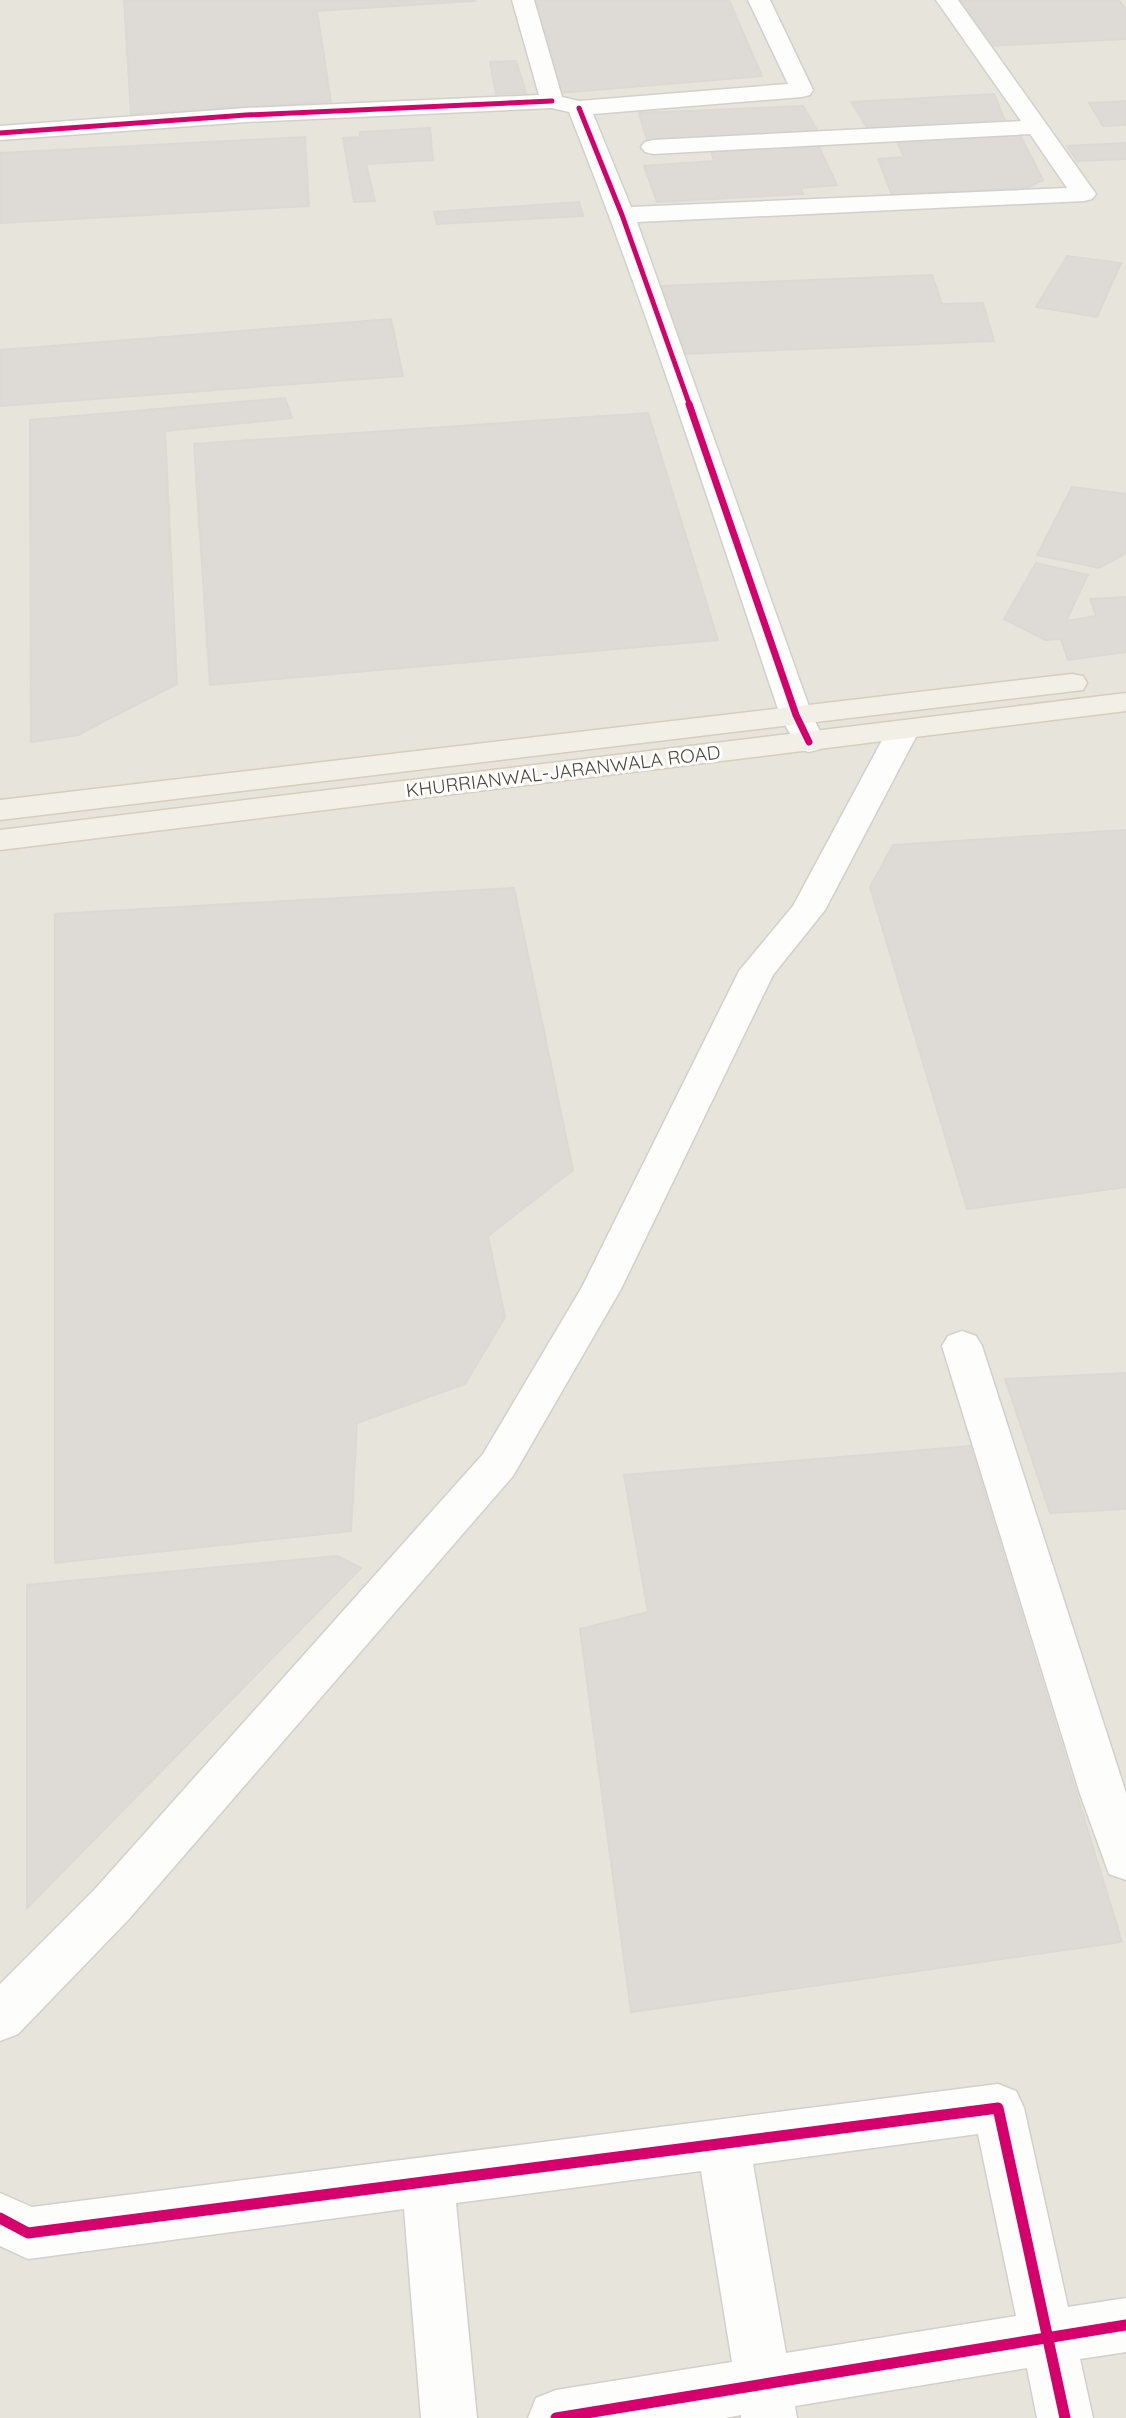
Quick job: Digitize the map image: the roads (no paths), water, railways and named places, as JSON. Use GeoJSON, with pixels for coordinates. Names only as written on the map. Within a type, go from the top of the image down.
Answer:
{"type":"FeatureCollection","features":[{"type":"Feature","properties":{"kind":"main road","name":"KHURRIANWAL-JARANWALA ROAD"},"geometry":{"type":"LineString","coordinates":[[0,840],[803,729],[1126,677]]}},
{"type":"Feature","properties":{"kind":"main road","name":"KHURRIANWAL-JARANWALA ROAD"},"geometry":{"type":"LineString","coordinates":[[0,810],[803,729],[903,731],[1126,702]]}},
{"type":"Feature","properties":{"kind":"street"},"geometry":{"type":"LineString","coordinates":[[523,0],[552,101]]}},
{"type":"Feature","properties":{"kind":"street"},"geometry":{"type":"LineString","coordinates":[[0,133],[246,115],[552,101],[579,108],[802,90],[759,0]]}},
{"type":"Feature","properties":{"kind":"street"},"geometry":{"type":"LineString","coordinates":[[622,215],[1084,194],[947,0]]}},
{"type":"Feature","properties":{"kind":"street"},"geometry":{"type":"LineString","coordinates":[[579,108],[622,215],[803,729]]}},
{"type":"Feature","properties":{"kind":"street"},"geometry":{"type":"LineString","coordinates":[[653,147],[1036,127]]}},
{"type":"Feature","properties":{"kind":"street"},"geometry":{"type":"LineString","coordinates":[[0,2018],[112,1904],[498,1465],[601,1289],[757,971],[808,909],[903,731]]}},
{"type":"Feature","properties":{"kind":"street"},"geometry":{"type":"LineString","coordinates":[[962,1346],[1103,1794],[1126,1859]]}},
{"type":"Feature","properties":{"kind":"street"},"geometry":{"type":"LineString","coordinates":[[0,2218],[28,2233],[998,2108],[1065,2418]]}},
{"type":"Feature","properties":{"kind":"street"},"geometry":{"type":"LineString","coordinates":[[723,2143],[766,2401]]}},
{"type":"Feature","properties":{"kind":"street"},"geometry":{"type":"LineString","coordinates":[[428,2181],[449,2418]]}},
{"type":"Feature","properties":{"kind":"street"},"geometry":{"type":"LineString","coordinates":[[556,2418],[766,2401],[1048,2338],[1126,2325]]}}]}
